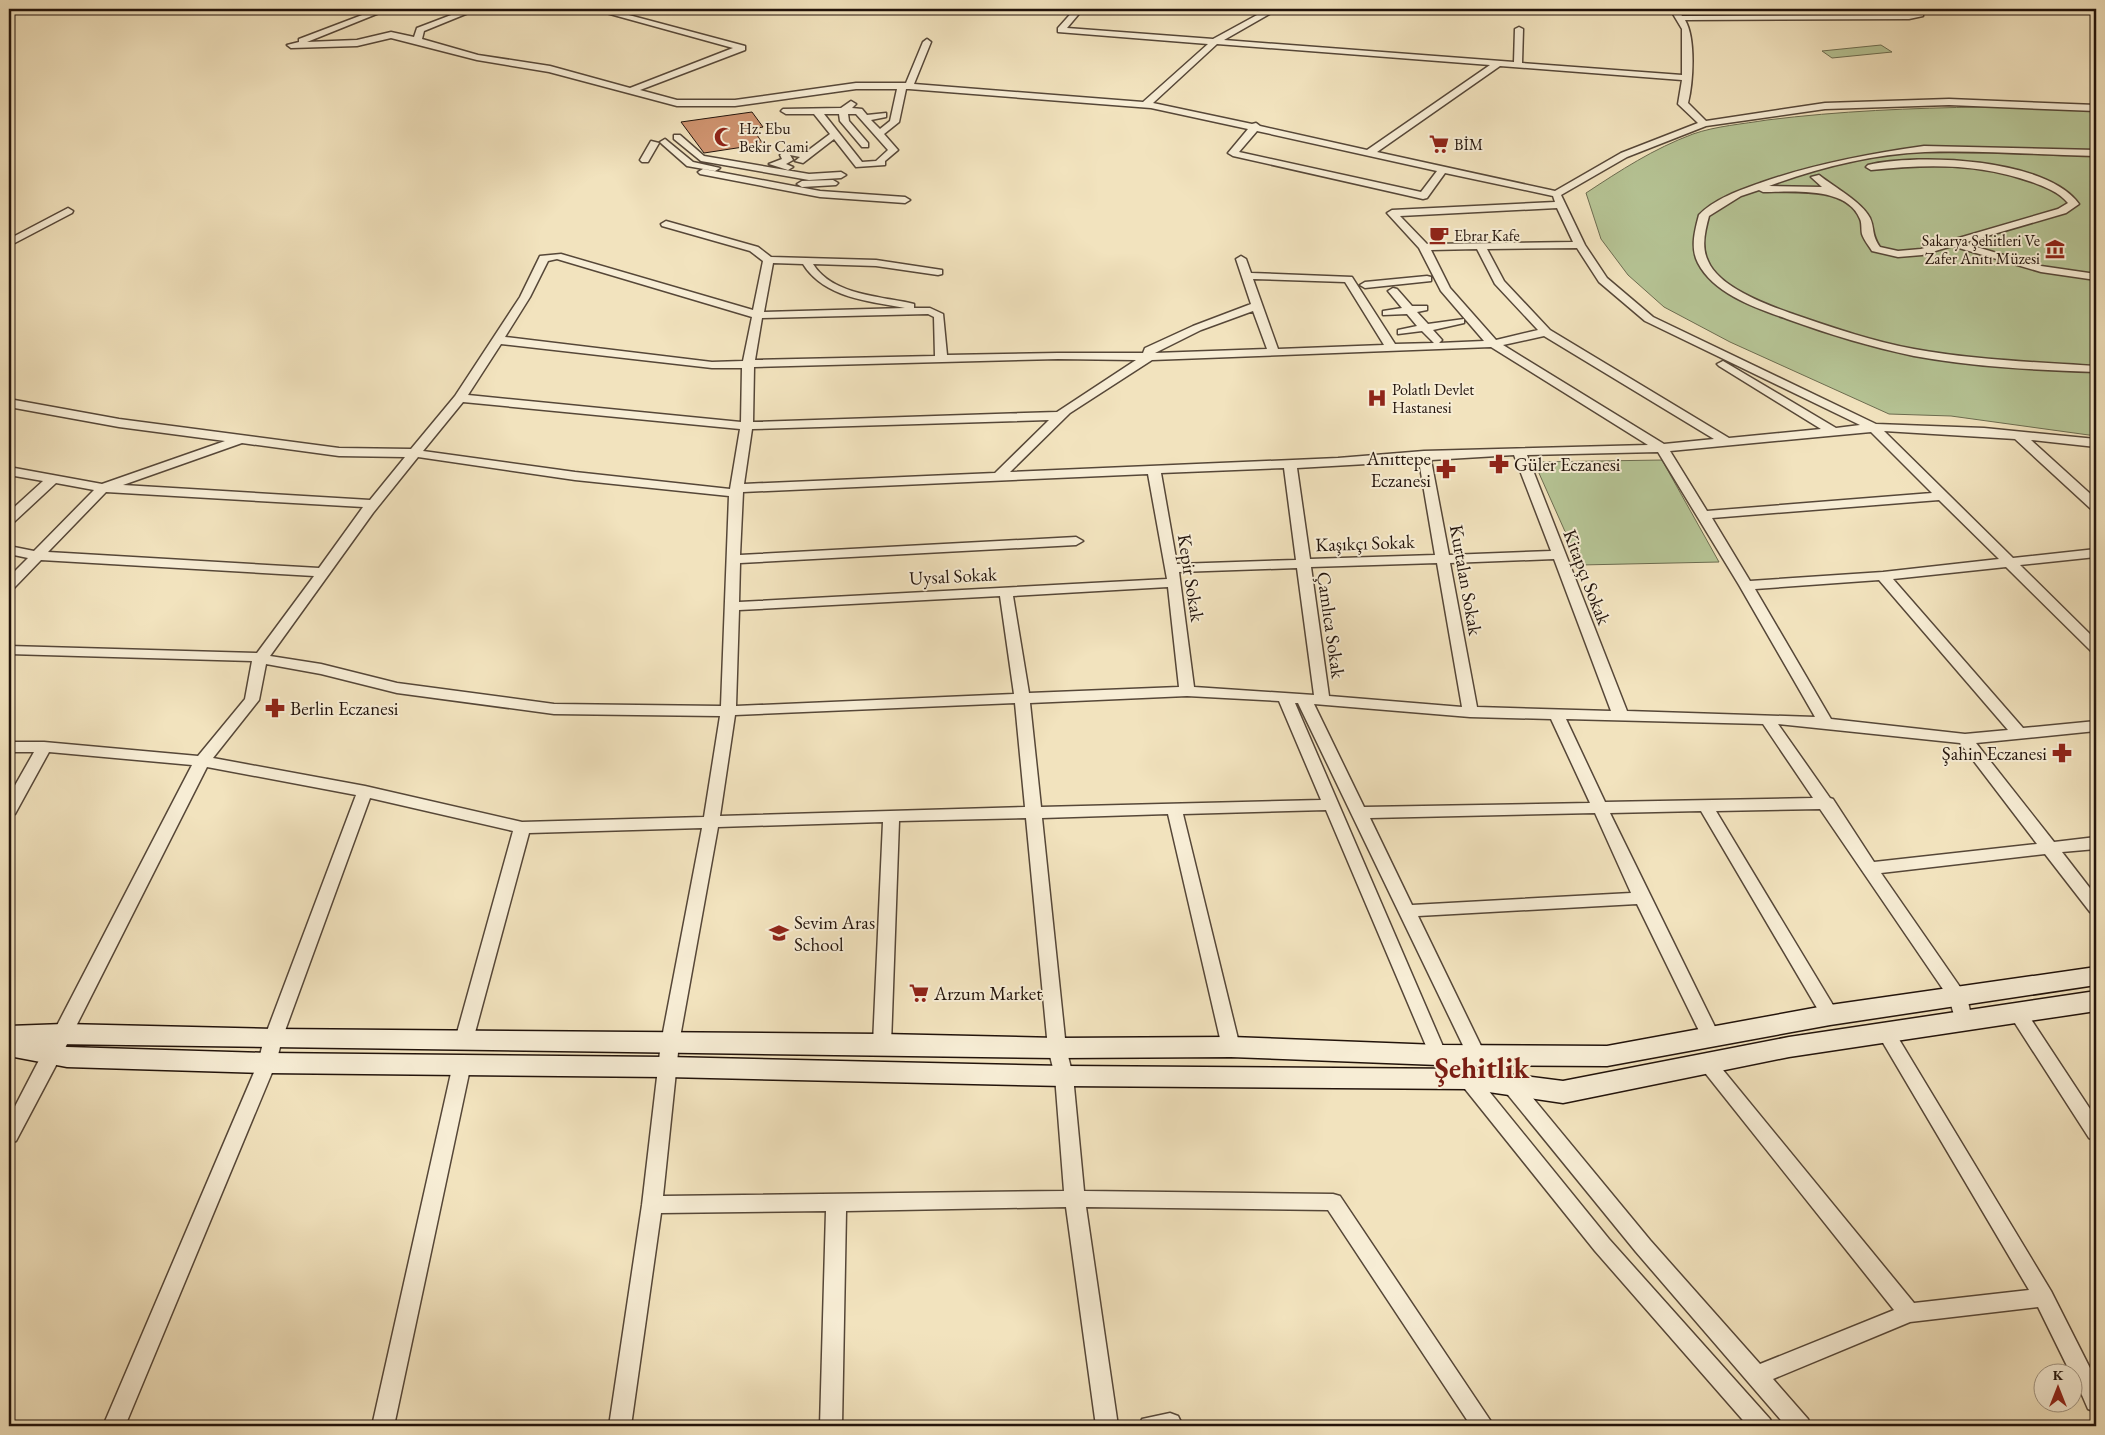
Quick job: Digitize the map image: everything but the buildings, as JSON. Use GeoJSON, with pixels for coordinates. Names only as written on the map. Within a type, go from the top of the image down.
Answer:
{"type":"FeatureCollection","features":[{"type":"Feature","properties":{"kind":"street"},"geometry":{"type":"LineString","coordinates":[[385,9],[291,45],[357,43],[391,35],[417,40],[477,57],[514,70],[674,110],[724,109],[902,86]]}},
{"type":"Feature","properties":{"kind":"street"},"geometry":{"type":"LineString","coordinates":[[417,40],[420,30],[474,9]]}},
{"type":"Feature","properties":{"kind":"street"},"geometry":{"type":"LineString","coordinates":[[607,9],[603,11],[742,48],[630,92]]}},
{"type":"Feature","properties":{"kind":"street"},"geometry":{"type":"LineString","coordinates":[[1079,9],[1061,30],[1687,78]]}},
{"type":"Feature","properties":{"kind":"street"},"geometry":{"type":"LineString","coordinates":[[1146,104],[1216,41],[1274,9]]}},
{"type":"Feature","properties":{"kind":"street"},"geometry":{"type":"LineString","coordinates":[[1674,9],[1686,30],[1687,88],[1683,104],[1704,124]]}},
{"type":"Feature","properties":{"kind":"street"},"geometry":{"type":"LineString","coordinates":[[1680,18],[1909,17],[1920,14],[1920,9]]}},
{"type":"Feature","properties":{"kind":"street"},"geometry":{"type":"LineString","coordinates":[[1518,65],[1519,29]]}},
{"type":"Feature","properties":{"kind":"street"},"geometry":{"type":"LineString","coordinates":[[855,165],[870,145],[894,122],[902,86],[926,42]]}},
{"type":"Feature","properties":{"kind":"street"},"geometry":{"type":"LineString","coordinates":[[477,57],[550,69],[630,92],[677,103],[735,104],[856,86],[902,86],[1146,104],[1256,126],[1443,169],[1558,200],[1580,245],[1603,280],[1649,319],[1833,431]]}},
{"type":"Feature","properties":{"kind":"street"},"geometry":{"type":"LineString","coordinates":[[1368,153],[1499,63]]}},
{"type":"Feature","properties":{"kind":"street"},"geometry":{"type":"LineString","coordinates":[[1826,723],[1746,585],[1662,448],[1493,344],[1445,289],[1424,247],[1392,213],[1558,200],[1624,155],[1704,124],[1825,106],[1949,102],[2096,108]]}},
{"type":"Feature","properties":{"kind":"street"},"geometry":{"type":"LineString","coordinates":[[843,111],[852,103]]}},
{"type":"Feature","properties":{"kind":"street"},"geometry":{"type":"LineString","coordinates":[[786,110],[859,111],[869,122],[870,145]]}},
{"type":"Feature","properties":{"kind":"street"},"geometry":{"type":"LineString","coordinates":[[817,111],[855,165]]}},
{"type":"Feature","properties":{"kind":"street"},"geometry":{"type":"LineString","coordinates":[[665,142],[690,164],[822,171],[855,165],[882,163],[880,160],[893,150],[870,145],[853,131],[845,121],[843,111]]}},
{"type":"Feature","properties":{"kind":"street"},"geometry":{"type":"LineString","coordinates":[[703,172],[788,169],[835,134],[853,131],[883,116]]}},
{"type":"Feature","properties":{"kind":"street"},"geometry":{"type":"LineString","coordinates":[[1256,126],[1233,153],[1423,196],[1443,169]]}},
{"type":"Feature","properties":{"kind":"street"},"geometry":{"type":"LineString","coordinates":[[677,137],[706,156],[788,169],[809,177],[841,175],[810,204]]}},
{"type":"Feature","properties":{"kind":"street"},"geometry":{"type":"LineString","coordinates":[[645,160],[654,143]]}},
{"type":"Feature","properties":{"kind":"street"},"geometry":{"type":"LineString","coordinates":[[2096,153],[2032,150],[1924,149],[1802,170],[1749,189],[1704,214],[1697,240],[1706,268],[1726,286],[1768,309],[1825,330],[1898,349],[1957,359],[2096,369]]}},
{"type":"Feature","properties":{"kind":"street"},"geometry":{"type":"LineString","coordinates":[[694,164],[706,156]]}},
{"type":"Feature","properties":{"kind":"street"},"geometry":{"type":"LineString","coordinates":[[1802,170],[1816,177],[1854,204],[1865,218],[1868,237],[1876,248],[1898,254],[1922,252],[2062,211],[2074,204],[2070,196],[2050,186],[2022,175],[1982,164],[1916,162],[1857,168],[1816,177]]}},
{"type":"Feature","properties":{"kind":"street"},"geometry":{"type":"LineString","coordinates":[[788,169],[820,194],[905,200]]}},
{"type":"Feature","properties":{"kind":"street"},"geometry":{"type":"LineString","coordinates":[[1749,189],[1822,190],[1843,197]]}},
{"type":"Feature","properties":{"kind":"street"},"geometry":{"type":"LineString","coordinates":[[9,243],[68,211]]}},
{"type":"Feature","properties":{"kind":"street"},"geometry":{"type":"LineString","coordinates":[[666,224],[754,249],[768,260],[876,264],[938,272]]}},
{"type":"Feature","properties":{"kind":"street"},"geometry":{"type":"LineString","coordinates":[[1952,243],[2009,262],[2060,275],[2096,277]]}},
{"type":"Feature","properties":{"kind":"street"},"geometry":{"type":"LineString","coordinates":[[1424,247],[1580,245]]}},
{"type":"Feature","properties":{"kind":"street"},"geometry":{"type":"LineString","coordinates":[[1480,246],[1500,282],[1546,332],[1726,441]]}},
{"type":"Feature","properties":{"kind":"street"},"geometry":{"type":"LineString","coordinates":[[9,1135],[59,1044],[202,761],[252,700],[260,658],[374,504],[460,398],[525,297],[544,258],[552,255],[758,315],[930,311]]}},
{"type":"Feature","properties":{"kind":"street"},"geometry":{"type":"LineString","coordinates":[[1241,259],[1273,351]]}},
{"type":"Feature","properties":{"kind":"street"},"geometry":{"type":"LineString","coordinates":[[620,1426],[652,1204],[668,1055],[712,822],[728,710],[736,491],[746,426],[748,365],[768,260]]}},
{"type":"Feature","properties":{"kind":"street"},"geometry":{"type":"LineString","coordinates":[[806,261],[810,270],[816,276],[841,290],[930,311],[939,316],[941,360]]}},
{"type":"Feature","properties":{"kind":"street"},"geometry":{"type":"LineString","coordinates":[[1246,276],[1348,279],[1392,348]]}},
{"type":"Feature","properties":{"kind":"street"},"geometry":{"type":"LineString","coordinates":[[1365,285],[1427,279]]}},
{"type":"Feature","properties":{"kind":"street"},"geometry":{"type":"LineString","coordinates":[[1393,291],[1436,340]]}},
{"type":"Feature","properties":{"kind":"street"},"geometry":{"type":"LineString","coordinates":[[1149,357],[1149,350],[1197,328],[1256,306]]}},
{"type":"Feature","properties":{"kind":"street"},"geometry":{"type":"LineString","coordinates":[[1387,313],[1423,308]]}},
{"type":"Feature","properties":{"kind":"street"},"geometry":{"type":"LineString","coordinates":[[1649,319],[1873,427],[2094,644]]}},
{"type":"Feature","properties":{"kind":"street"},"geometry":{"type":"LineString","coordinates":[[1402,332],[1460,321]]}},
{"type":"Feature","properties":{"kind":"street"},"geometry":{"type":"LineString","coordinates":[[499,340],[712,365],[748,365],[1058,356],[1149,357],[1493,344],[1546,332]]}},
{"type":"Feature","properties":{"kind":"street"},"geometry":{"type":"LineString","coordinates":[[998,477],[1060,416],[1149,357]]}},
{"type":"Feature","properties":{"kind":"street"},"geometry":{"type":"LineString","coordinates":[[460,398],[746,426],[1060,416]]}},
{"type":"Feature","properties":{"kind":"street"},"geometry":{"type":"LineString","coordinates":[[9,403],[119,423],[339,452],[414,453],[575,476],[736,491],[1290,464],[1424,455],[1662,448],[1873,427],[1984,432],[2096,443]]}},
{"type":"Feature","properties":{"kind":"street"},"geometry":{"type":"LineString","coordinates":[[2019,436],[2096,506]]}},
{"type":"Feature","properties":{"kind":"street"},"geometry":{"type":"LineString","coordinates":[[9,585],[103,488],[243,439]]}},
{"type":"Feature","properties":{"kind":"street","name":"Kitapçı Sokak"},"geometry":{"type":"LineString","coordinates":[[1519,451],[1621,716]]}},
{"type":"Feature","properties":{"kind":"street","name":"Kurtalan Sokak"},"geometry":{"type":"LineString","coordinates":[[1424,455],[1470,712]]}},
{"type":"Feature","properties":{"kind":"street","name":"Çamlıca Sokak"},"geometry":{"type":"LineString","coordinates":[[1290,464],[1304,564],[1313,700],[1359,813],[1406,911],[1472,1067],[1602,1245],[1762,1426]]}},
{"type":"Feature","properties":{"kind":"street","name":"Kepir Sokak"},"geometry":{"type":"LineString","coordinates":[[1154,470],[1172,568],[1188,691]]}},
{"type":"Feature","properties":{"kind":"street"},"geometry":{"type":"LineString","coordinates":[[9,471],[103,488],[374,504]]}},
{"type":"Feature","properties":{"kind":"street"},"geometry":{"type":"LineString","coordinates":[[9,519],[53,479]]}},
{"type":"Feature","properties":{"kind":"street"},"geometry":{"type":"LineString","coordinates":[[1704,515],[1943,496]]}},
{"type":"Feature","properties":{"kind":"street"},"geometry":{"type":"LineString","coordinates":[[734,559],[1076,541]]}},
{"type":"Feature","properties":{"kind":"street"},"geometry":{"type":"LineString","coordinates":[[9,550],[39,556],[323,572]]}},
{"type":"Feature","properties":{"kind":"street"},"geometry":{"type":"LineString","coordinates":[[1746,585],[1883,576],[2096,553]]}},
{"type":"Feature","properties":{"kind":"street","name":"Kaşıkçı Sokak"},"geometry":{"type":"LineString","coordinates":[[1172,568],[1558,555]]}},
{"type":"Feature","properties":{"kind":"street"},"geometry":{"type":"LineString","coordinates":[[1883,576],[2020,734]]}},
{"type":"Feature","properties":{"kind":"street","name":"Uysal Sokak"},"geometry":{"type":"LineString","coordinates":[[733,606],[1174,583]]}},
{"type":"Feature","properties":{"kind":"street"},"geometry":{"type":"LineString","coordinates":[[1006,592],[1022,697],[1056,1048],[1064,1076],[1075,1199],[1107,1426]]}},
{"type":"Feature","properties":{"kind":"street"},"geometry":{"type":"LineString","coordinates":[[9,650],[260,658],[321,669],[397,688],[554,709],[728,710],[1188,691],[1470,712],[1557,716],[1767,719],[1826,723],[1965,739],[2096,726]]}},
{"type":"Feature","properties":{"kind":"street"},"geometry":{"type":"LineString","coordinates":[[1284,697],[1438,1056]]}},
{"type":"Feature","properties":{"kind":"street"},"geometry":{"type":"LineString","coordinates":[[1557,716],[1642,898],[1711,1038]]}},
{"type":"Feature","properties":{"kind":"street"},"geometry":{"type":"LineString","coordinates":[[1767,719],[1870,868],[1961,1008]]}},
{"type":"Feature","properties":{"kind":"street"},"geometry":{"type":"LineString","coordinates":[[1965,739],[2096,908]]}},
{"type":"Feature","properties":{"kind":"street"},"geometry":{"type":"LineString","coordinates":[[9,746],[44,747],[202,761],[365,792],[522,828],[1330,805]]}},
{"type":"Feature","properties":{"kind":"street"},"geometry":{"type":"LineString","coordinates":[[9,810],[44,747]]}},
{"type":"Feature","properties":{"kind":"street"},"geometry":{"type":"LineString","coordinates":[[114,1426],[270,1051],[365,792]]}},
{"type":"Feature","properties":{"kind":"street"},"geometry":{"type":"LineString","coordinates":[[1359,813],[1827,804]]}},
{"type":"Feature","properties":{"kind":"street"},"geometry":{"type":"LineString","coordinates":[[1705,805],[1830,1016]]}},
{"type":"Feature","properties":{"kind":"street"},"geometry":{"type":"LineString","coordinates":[[1174,808],[1231,1047]]}},
{"type":"Feature","properties":{"kind":"street"},"geometry":{"type":"LineString","coordinates":[[882,1044],[891,816]]}},
{"type":"Feature","properties":{"kind":"street"},"geometry":{"type":"LineString","coordinates":[[383,1426],[463,1052],[522,828]]}},
{"type":"Feature","properties":{"kind":"street"},"geometry":{"type":"LineString","coordinates":[[1870,868],[2096,843]]}},
{"type":"Feature","properties":{"kind":"street"},"geometry":{"type":"LineString","coordinates":[[1406,911],[1642,898]]}},
{"type":"Feature","properties":{"kind":"street"},"geometry":{"type":"LineString","coordinates":[[668,1055],[882,1044],[1056,1048],[1231,1047],[1438,1056],[1472,1067],[1511,1085],[1562,1092],[1788,1047],[1885,1031],[1961,1008],[2096,976]]}},
{"type":"Feature","properties":{"kind":"street"},"geometry":{"type":"LineString","coordinates":[[9,1036],[59,1044],[67,1057],[270,1051],[668,1055],[1064,1076],[1472,1067],[1607,1056],[1830,1016],[1961,1008],[2017,1012],[2096,1002]]}},
{"type":"Feature","properties":{"kind":"street"},"geometry":{"type":"LineString","coordinates":[[2017,1012],[2096,1133]]}},
{"type":"Feature","properties":{"kind":"street"},"geometry":{"type":"LineString","coordinates":[[1885,1031],[2044,1297],[2096,1402]]}},
{"type":"Feature","properties":{"kind":"street"},"geometry":{"type":"LineString","coordinates":[[9,1046],[59,1044]]}},
{"type":"Feature","properties":{"kind":"street"},"geometry":{"type":"LineString","coordinates":[[1708,1064],[1909,1313]]}},
{"type":"Feature","properties":{"kind":"street"},"geometry":{"type":"LineString","coordinates":[[1511,1085],[1643,1246],[1800,1426]]}},
{"type":"Feature","properties":{"kind":"street"},"geometry":{"type":"LineString","coordinates":[[652,1204],[1075,1199],[1333,1202],[1483,1426]]}},
{"type":"Feature","properties":{"kind":"street"},"geometry":{"type":"LineString","coordinates":[[831,1426],[836,1202]]}},
{"type":"Feature","properties":{"kind":"street"},"geometry":{"type":"LineString","coordinates":[[1756,1376],[1909,1313],[2044,1297]]}},
{"type":"Feature","properties":{"kind":"street"},"geometry":{"type":"LineString","coordinates":[[1150,1426],[1170,1423],[1172,1426]]}},
{"type":"Feature","properties":{"kind":"green space"},"geometry":{"type":"Polygon","coordinates":[[[1881,45],[1892,52],[1832,58],[1822,51],[1881,45]]]}},
{"type":"Feature","properties":{"kind":"green space"},"geometry":{"type":"Polygon","coordinates":[[[1984,107],[2096,110],[2096,436],[1951,416],[1889,414],[1730,342],[1664,307],[1628,275],[1601,239],[1586,193],[1651,153],[1693,134],[1711,129],[1821,114],[1984,107]]]}},
{"type":"Feature","properties":{"kind":"green space"},"geometry":{"type":"Polygon","coordinates":[[[1662,460],[1719,562],[1580,565],[1534,462],[1662,460]]]}},
{"type":"Feature","properties":{"kind":"place","name":"Hz. Ebu Bekir Cami"},"geometry":{"type":"Point","coordinates":[724,137]}},
{"type":"Feature","properties":{"kind":"place","name":"BİM"},"geometry":{"type":"Point","coordinates":[1439,144]}},
{"type":"Feature","properties":{"kind":"place","name":"Ebrar Kafe"},"geometry":{"type":"Point","coordinates":[1439,235]}},
{"type":"Feature","properties":{"kind":"place","name":"Sakarya Şehitleri Ve Zafer Anıtı Müzesi"},"geometry":{"type":"Point","coordinates":[2055,249]}},
{"type":"Feature","properties":{"kind":"place","name":"Polatlı Devlet Hastanesi"},"geometry":{"type":"Point","coordinates":[1377,398]}},
{"type":"Feature","properties":{"kind":"place","name":"Güler Eczanesi"},"geometry":{"type":"Point","coordinates":[1499,464]}},
{"type":"Feature","properties":{"kind":"place","name":"Anıttepe Eczanesi"},"geometry":{"type":"Point","coordinates":[1446,469]}},
{"type":"Feature","properties":{"kind":"place","name":"Berlin Eczanesi"},"geometry":{"type":"Point","coordinates":[275,708]}},
{"type":"Feature","properties":{"kind":"place","name":"Şahin Eczanesi"},"geometry":{"type":"Point","coordinates":[2062,753]}},
{"type":"Feature","properties":{"kind":"place","name":"Sevim Aras School"},"geometry":{"type":"Point","coordinates":[779,933]}},
{"type":"Feature","properties":{"kind":"place","name":"Arzum Market"},"geometry":{"type":"Point","coordinates":[919,993]}},
{"type":"Feature","properties":{"kind":"district","name":"Şehitlik"},"geometry":{"type":"Point","coordinates":[1482,1068]}}]}
